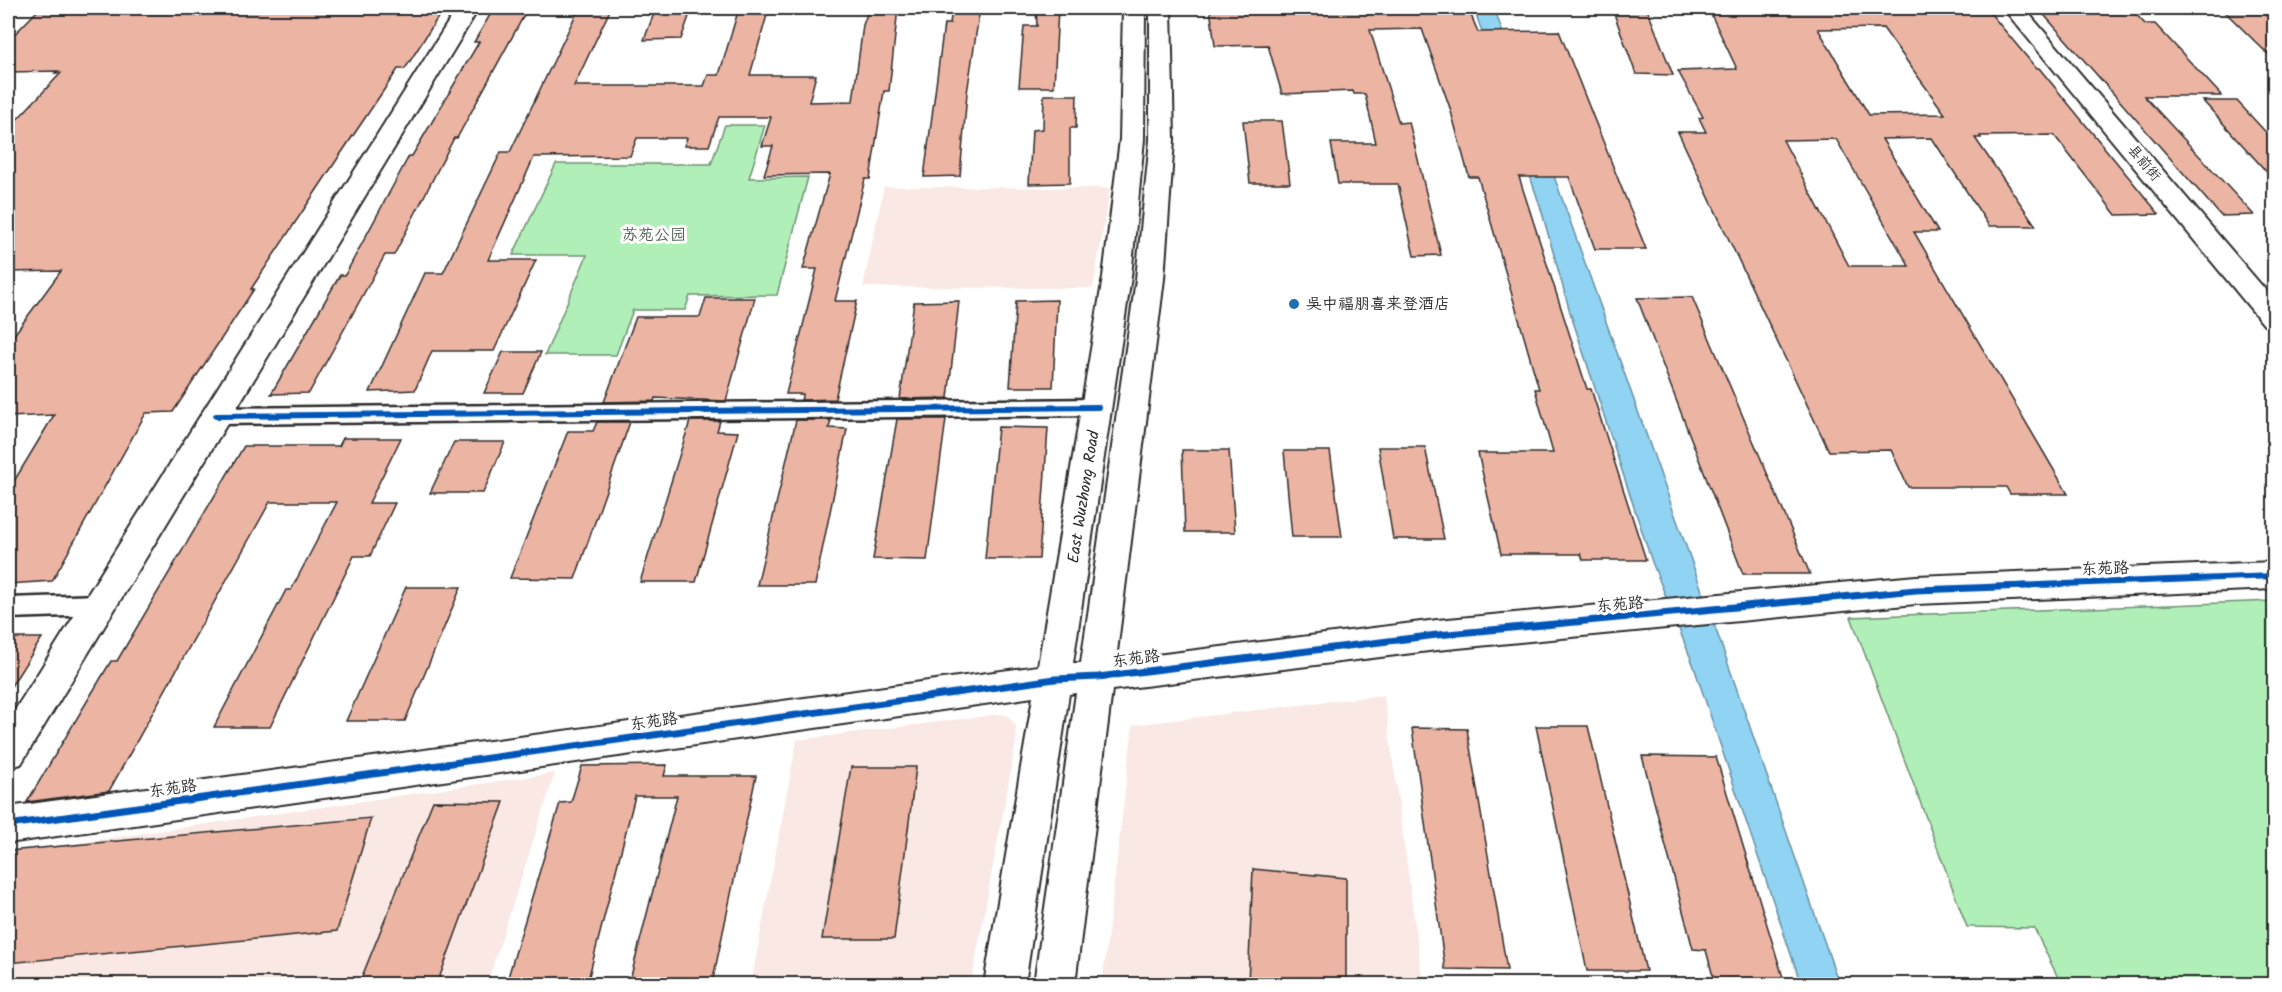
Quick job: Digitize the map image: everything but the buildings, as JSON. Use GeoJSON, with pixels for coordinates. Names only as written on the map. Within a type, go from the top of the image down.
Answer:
{"type":"FeatureCollection","features":[{"type":"Feature","properties":{"kind":"street"},"geometry":{"type":"LineString","coordinates":[[8,752],[468,8]]}},
{"type":"Feature","properties":{"kind":"street","name":"East Wuzhong Road"},"geometry":{"type":"LineString","coordinates":[[1005,984],[1056,679],[1098,407],[1130,170],[1134,110],[1134,8]]}},
{"type":"Feature","properties":{"kind":"street"},"geometry":{"type":"LineString","coordinates":[[1055,984],[1098,677],[1155,237],[1163,110],[1160,8]]}},
{"type":"Feature","properties":{"kind":"street","name":"县前街"},"geometry":{"type":"LineString","coordinates":[[2013,8],[2274,318]]}},
{"type":"Feature","properties":{"kind":"street"},"geometry":{"type":"LineString","coordinates":[[216,416],[1098,407]]}},
{"type":"Feature","properties":{"kind":"street","name":"东苑路"},"geometry":{"type":"LineString","coordinates":[[8,825],[1056,679],[1098,677],[1437,635],[1916,590],[2274,576]]}},
{"type":"Feature","properties":{"kind":"street"},"geometry":{"type":"LineString","coordinates":[[8,608],[99,604]]}},
{"type":"Feature","properties":{"kind":"shaded area"},"geometry":{"type":"Polygon","coordinates":[[[884,187],[1110,188],[1093,288],[863,287],[884,187]]]}},
{"type":"Feature","properties":{"kind":"shaded area"},"geometry":{"type":"Polygon","coordinates":[[[1384,695],[1423,984],[1102,984],[1133,725],[1384,695]]]}},
{"type":"Feature","properties":{"kind":"shaded area"},"geometry":{"type":"Polygon","coordinates":[[[1001,714],[1008,716],[1016,726],[1016,742],[971,984],[751,984],[797,740],[1001,714]]]}},
{"type":"Feature","properties":{"kind":"shaded area"},"geometry":{"type":"Polygon","coordinates":[[[555,773],[487,984],[8,984],[8,853],[555,773]]]}},
{"type":"Feature","properties":{"kind":"green space","name":"苏苑公园"},"geometry":{"type":"Polygon","coordinates":[[[725,125],[765,125],[749,178],[808,177],[777,295],[690,296],[685,310],[633,310],[616,355],[545,355],[587,255],[513,255],[556,164],[711,164],[725,125]]]}},
{"type":"Feature","properties":{"kind":"green space"},"geometry":{"type":"Polygon","coordinates":[[[2274,601],[2274,984],[2061,984],[2034,928],[1967,927],[1851,617],[2274,601]]]}},
{"type":"Feature","properties":{"kind":"water"},"geometry":{"type":"Polygon","coordinates":[[[1474,8],[1494,8],[1726,658],[1839,984],[1801,984],[1693,664],[1652,562],[1570,312],[1541,209],[1474,8]]]}},
{"type":"Feature","properties":{"kind":"cycle path"},"geometry":{"type":"LineString","coordinates":[[216,416],[1098,407]]}},
{"type":"Feature","properties":{"kind":"cycle path"},"geometry":{"type":"LineString","coordinates":[[8,825],[1055,679],[1098,677],[1437,635],[1916,590],[2274,576]]}},
{"type":"Feature","properties":{"kind":"place","name":"吴中福朋喜来登酒店"},"geometry":{"type":"Point","coordinates":[1294,304]}}]}
